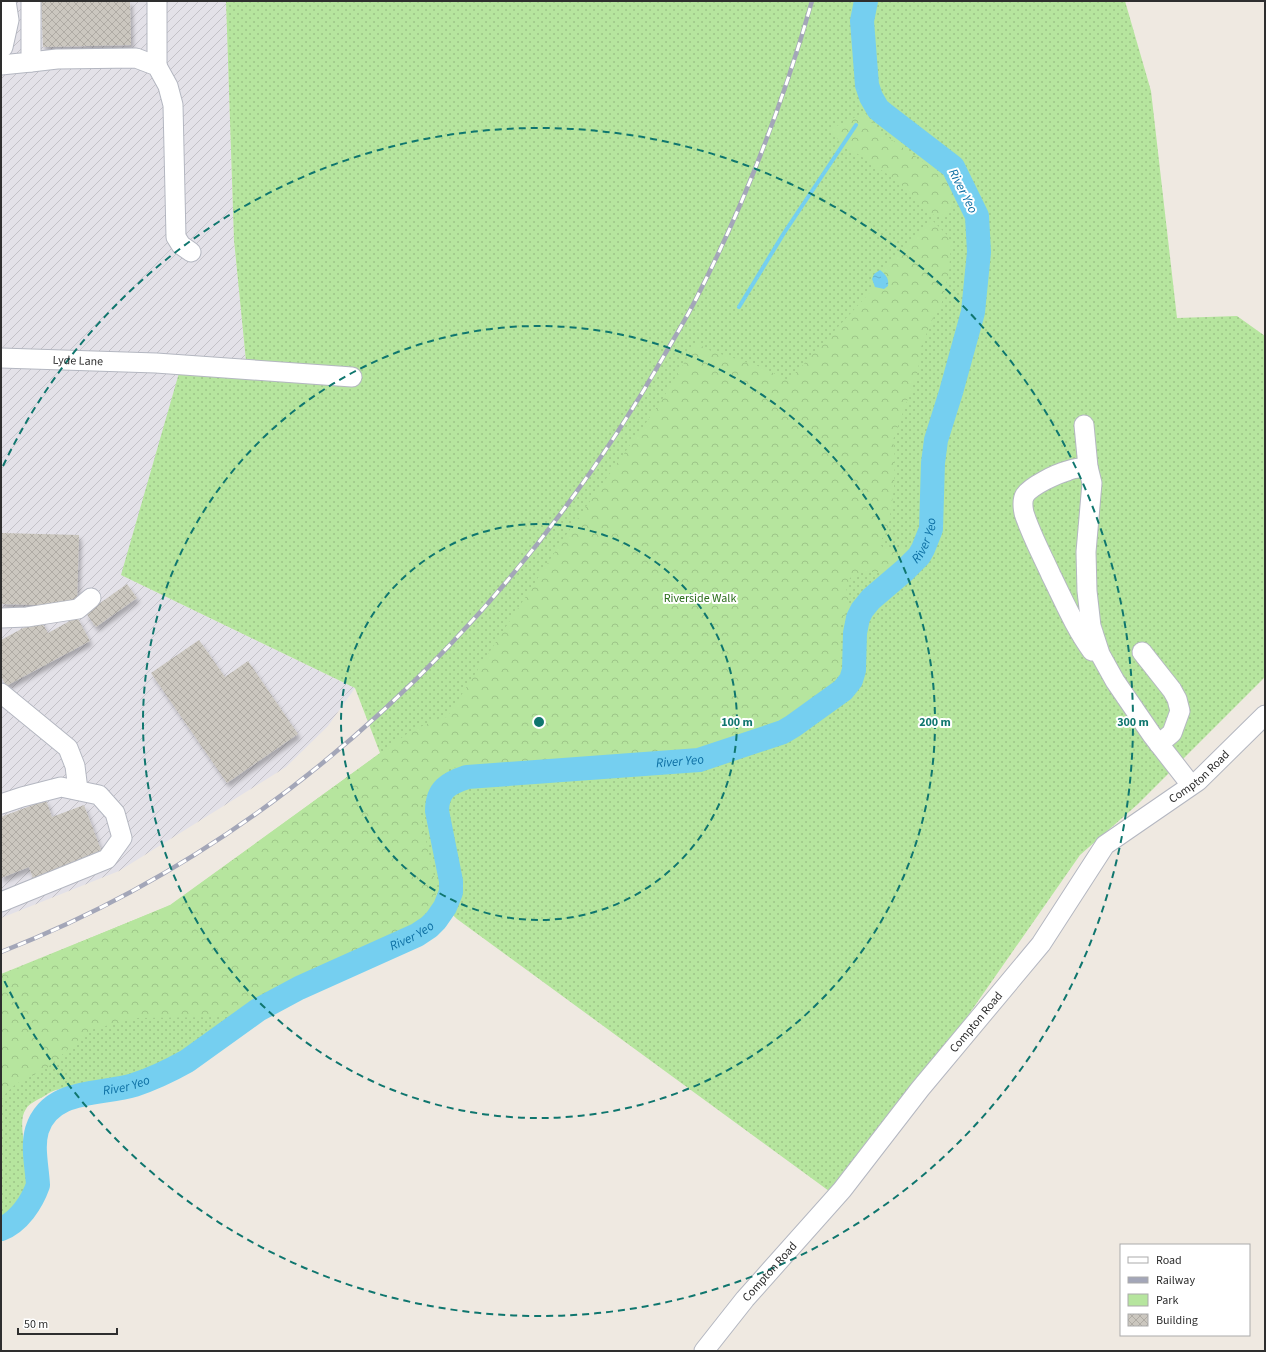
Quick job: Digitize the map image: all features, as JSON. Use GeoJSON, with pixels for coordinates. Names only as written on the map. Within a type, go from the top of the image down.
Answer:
{"type":"FeatureCollection","features":[{"type":"Feature","properties":{"kind":"street"},"geometry":{"type":"LineString","coordinates":[[1,49],[3,47],[9,20],[6,1]]}},
{"type":"Feature","properties":{"kind":"street"},"geometry":{"type":"LineString","coordinates":[[31,1],[31,62]]}},
{"type":"Feature","properties":{"kind":"street"},"geometry":{"type":"LineString","coordinates":[[157,1],[157,66],[168,86],[173,106],[175,230],[176,237],[181,245],[191,252]]}},
{"type":"Feature","properties":{"kind":"street"},"geometry":{"type":"LineString","coordinates":[[1,64],[57,59],[136,58],[157,66]]}},
{"type":"Feature","properties":{"kind":"street","name":"Lyde Lane"},"geometry":{"type":"LineString","coordinates":[[1,358],[156,363],[352,377]]}},
{"type":"Feature","properties":{"kind":"street"},"geometry":{"type":"LineString","coordinates":[[1084,425],[1088,467],[1092,483],[1087,534],[1087,591],[1091,626],[1100,654],[1115,681],[1159,744],[1191,785]]}},
{"type":"Feature","properties":{"kind":"street"},"geometry":{"type":"LineString","coordinates":[[1088,467],[1067,470],[1050,478],[1024,496],[1023,503],[1024,512],[1032,534],[1072,619],[1094,655],[1106,664]]}},
{"type":"Feature","properties":{"kind":"street"},"geometry":{"type":"LineString","coordinates":[[1,618],[28,617],[78,608],[92,598]]}},
{"type":"Feature","properties":{"kind":"street"},"geometry":{"type":"LineString","coordinates":[[1142,652],[1172,690],[1177,699],[1180,711],[1172,733],[1159,744]]}},
{"type":"Feature","properties":{"kind":"street"},"geometry":{"type":"LineString","coordinates":[[1,693],[68,748],[75,766],[78,790]]}},
{"type":"Feature","properties":{"kind":"street","name":"Compton Road"},"geometry":{"type":"LineString","coordinates":[[704,1351],[745,1299],[842,1190],[920,1089],[1041,944],[1105,845],[1198,781],[1265,715]]}},
{"type":"Feature","properties":{"kind":"street"},"geometry":{"type":"LineString","coordinates":[[1,804],[61,787],[99,795],[115,813],[122,838],[107,859],[1,902]]}},
{"type":"Feature","properties":{"kind":"shaded area"},"geometry":{"type":"Polygon","coordinates":[[[1,1],[226,1],[234,240],[246,361],[121,575],[355,688],[328,726],[286,767],[119,871],[1,918],[1,1]]]}},
{"type":"Feature","properties":{"kind":"green space"},"geometry":{"type":"Polygon","coordinates":[[[226,1],[1125,1],[1151,91],[1177,318],[1237,316],[1265,336],[1265,677],[1138,804],[1080,855],[840,1199],[457,919],[437,900],[419,921],[406,930],[378,945],[309,973],[273,990],[235,1014],[193,1045],[164,1063],[148,1071],[124,1079],[58,1089],[32,1103],[24,1112],[22,1122],[27,1171],[27,1180],[23,1197],[19,1204],[11,1212],[1,1219],[1,974],[171,905],[380,753],[355,688],[121,575],[183,359],[246,361],[234,240],[226,1]]]}},
{"type":"Feature","properties":{"kind":"green space"},"geometry":{"type":"Polygon","coordinates":[[[865,113],[882,133],[941,174],[956,190],[949,214],[935,216],[896,180],[840,142],[830,129],[865,113]]]}},
{"type":"Feature","properties":{"kind":"green space","name":"Riverside Walk"},"geometry":{"type":"Polygon","coordinates":[[[932,220],[948,236],[951,244],[949,272],[941,306],[933,318],[921,347],[918,371],[893,440],[895,459],[894,488],[888,530],[879,543],[883,548],[914,547],[900,565],[889,573],[864,572],[850,578],[846,588],[849,598],[845,615],[840,627],[839,674],[826,691],[817,695],[787,717],[765,728],[749,731],[698,753],[680,755],[672,752],[660,756],[644,753],[633,757],[608,755],[525,763],[490,770],[474,764],[448,769],[433,782],[429,793],[418,805],[436,885],[436,899],[418,922],[354,955],[276,987],[228,1017],[136,1018],[90,1030],[47,1068],[16,1084],[4,1095],[1,1103],[1,975],[170,905],[411,731],[440,718],[447,717],[564,538],[660,403],[696,343],[711,351],[764,368],[788,381],[875,287],[884,289],[888,286],[887,277],[880,270],[932,220]]]}},
{"type":"Feature","properties":{"kind":"water"},"geometry":{"type":"Polygon","coordinates":[[[880,270],[888,281],[888,286],[884,289],[875,287],[872,279],[874,274],[880,270]]]}},
{"type":"Feature","properties":{"kind":"building"},"geometry":{"type":"Polygon","coordinates":[[[41,1],[130,1],[131,45],[43,47],[41,1]]]}},
{"type":"Feature","properties":{"kind":"building"},"geometry":{"type":"Polygon","coordinates":[[[1,533],[79,535],[77,606],[1,604],[1,533]]]}},
{"type":"Feature","properties":{"kind":"building"},"geometry":{"type":"Polygon","coordinates":[[[127,584],[137,598],[96,627],[86,613],[127,584]]]}},
{"type":"Feature","properties":{"kind":"building"},"geometry":{"type":"Polygon","coordinates":[[[77,617],[90,641],[6,686],[1,676],[1,640],[40,619],[48,633],[77,617]]]}},
{"type":"Feature","properties":{"kind":"building"},"geometry":{"type":"Polygon","coordinates":[[[199,640],[225,677],[248,661],[298,734],[227,783],[151,673],[199,640]]]}},
{"type":"Feature","properties":{"kind":"building"},"geometry":{"type":"Polygon","coordinates":[[[46,800],[52,817],[84,805],[103,855],[34,881],[29,867],[1,878],[1,817],[46,800]]]}},
{"type":"Feature","properties":{"kind":"waterway","name":"River Yeo"},"geometry":{"type":"LineString","coordinates":[[1,1229],[14,1222],[24,1211],[38,1185],[35,1150],[37,1130],[44,1116],[53,1107],[65,1100],[78,1096],[134,1085],[168,1071],[187,1061],[258,1010],[299,988],[417,935],[429,927],[445,907],[451,892],[451,881],[437,811],[439,797],[445,788],[467,777],[699,760],[783,732],[843,690],[851,680],[854,670],[855,633],[858,618],[862,610],[871,599],[919,556],[931,529],[933,463],[936,440],[973,312],[979,252],[977,216],[953,167],[878,109],[871,97],[867,85],[862,21],[866,1]]}},
{"type":"Feature","properties":{"kind":"waterway"},"geometry":{"type":"LineString","coordinates":[[739,307],[784,233],[856,125]]}},
{"type":"Feature","properties":{"kind":"railway"},"geometry":{"type":"LineString","coordinates":[[1,952],[105,905],[204,849],[297,784],[384,710],[464,629],[538,542],[605,450],[685,319],[715,261],[762,152],[789,77],[812,1]]}}]}
